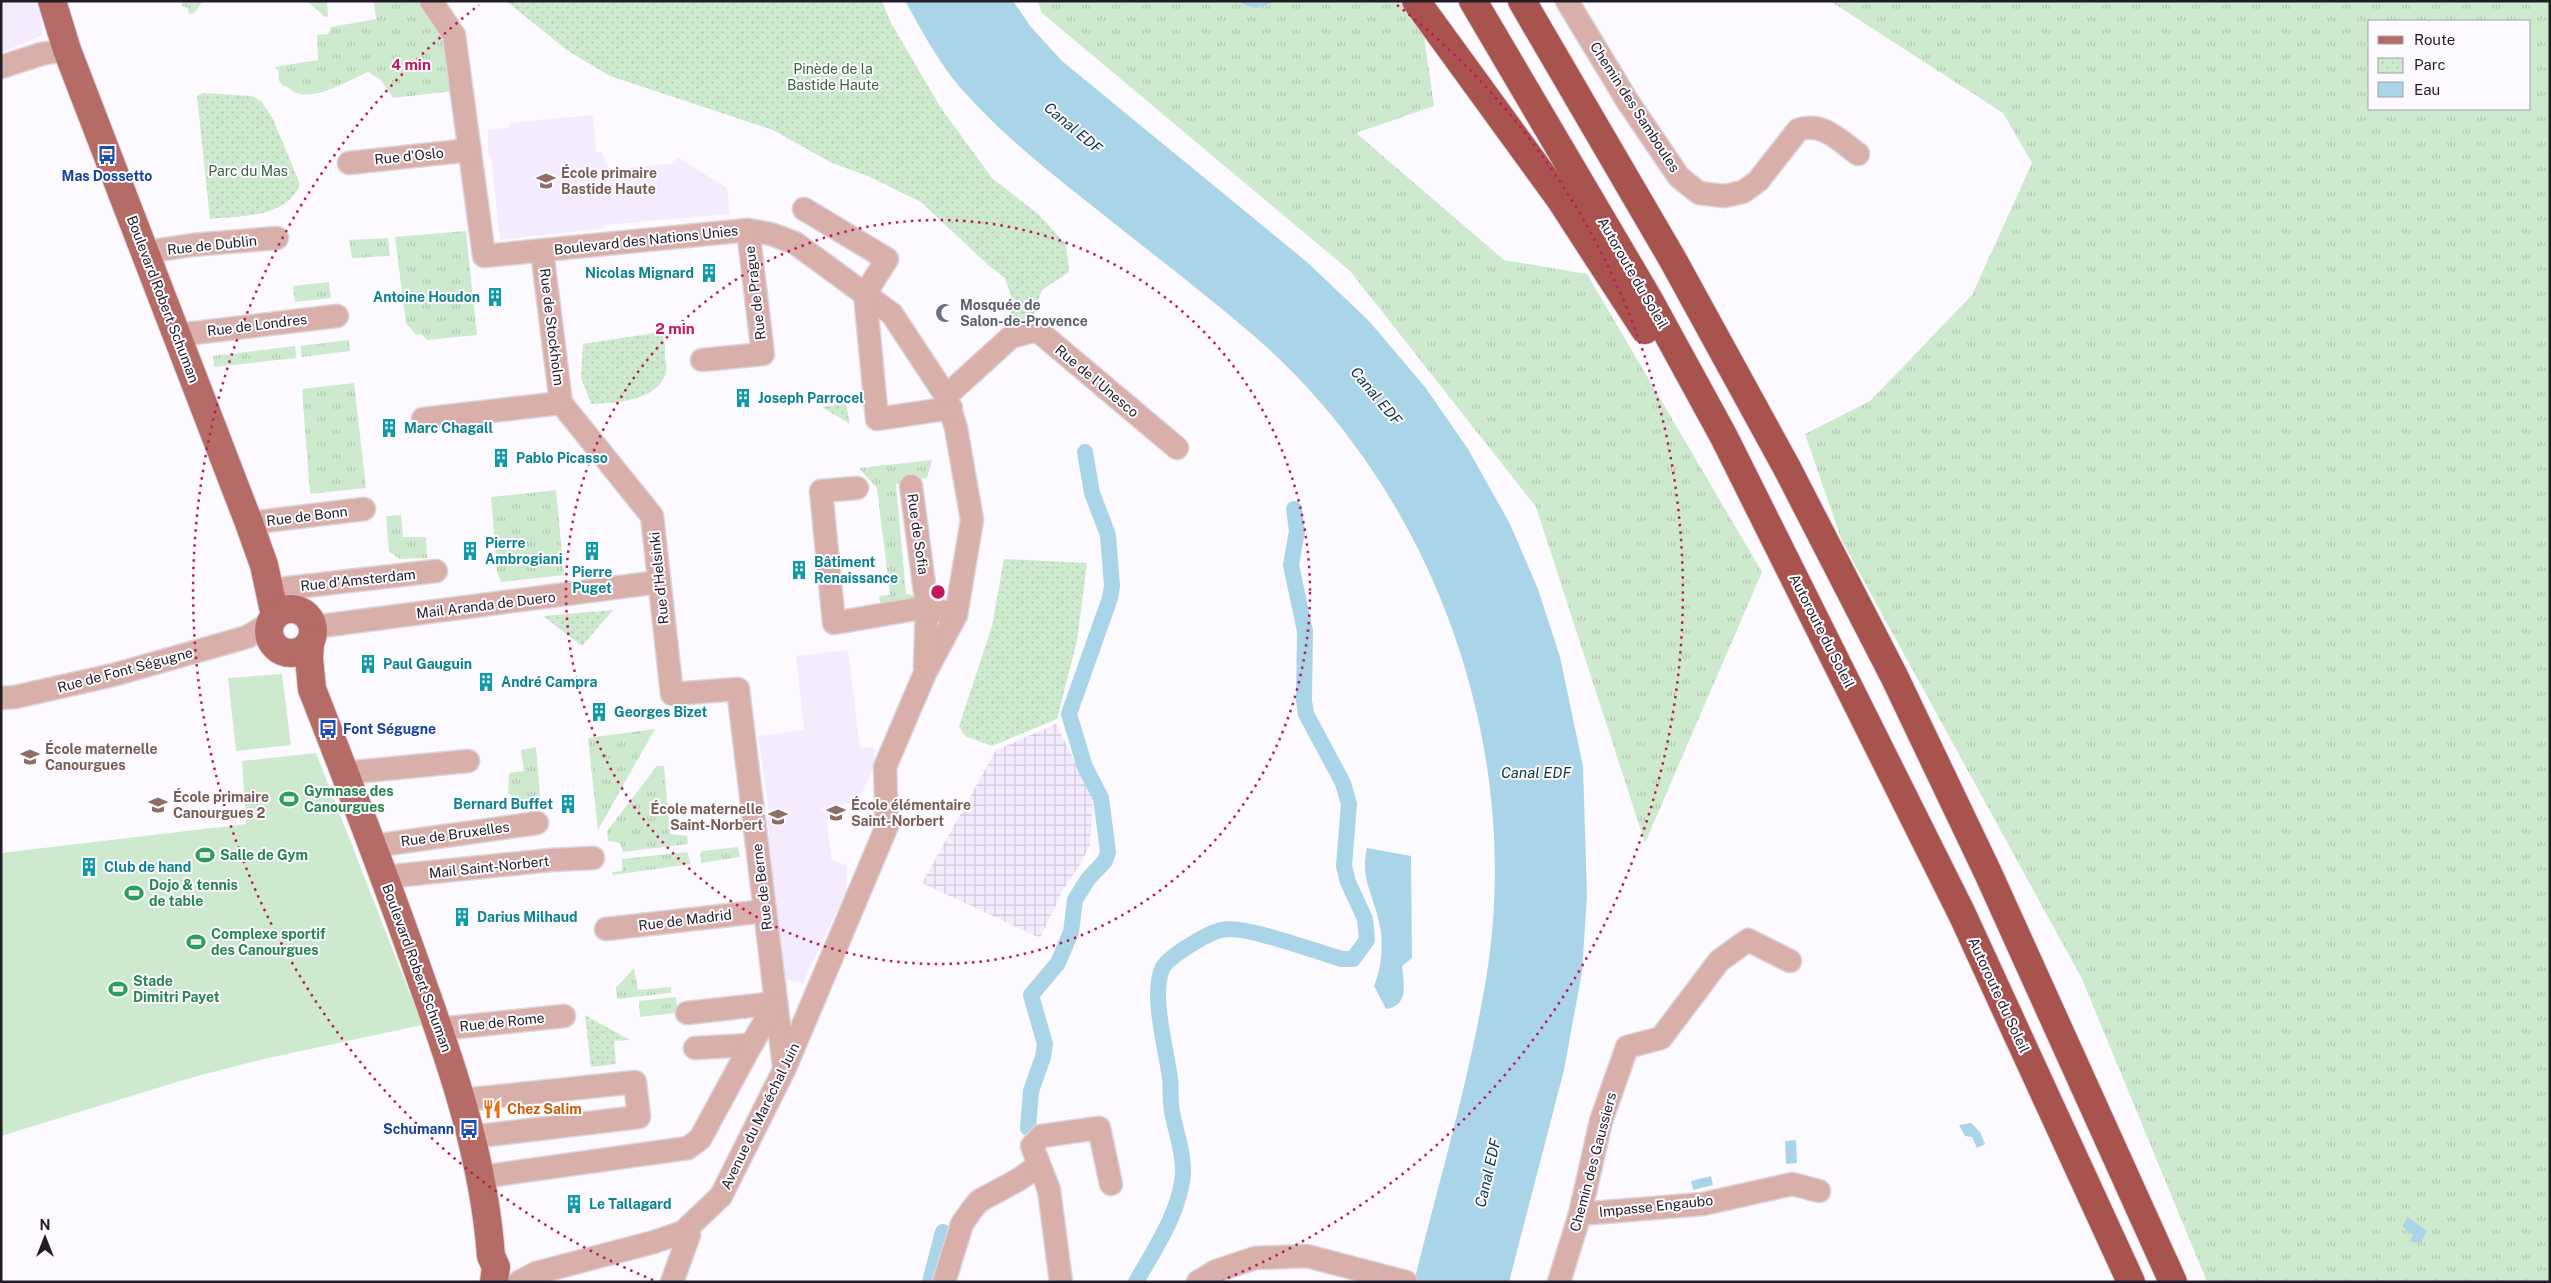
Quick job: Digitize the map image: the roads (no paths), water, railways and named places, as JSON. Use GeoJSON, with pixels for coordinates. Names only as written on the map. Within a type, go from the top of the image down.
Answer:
{"type":"FeatureCollection","features":[{"type":"Feature","properties":{"kind":"highway"},"geometry":{"type":"LineString","coordinates":[[1416,1],[1560,199],[1633,308],[1699,426],[1724,437]]}},
{"type":"Feature","properties":{"kind":"highway","name":"Autoroute du Soleil"},"geometry":{"type":"LineString","coordinates":[[1472,1],[1648,298],[1724,437],[1962,914],[2131,1282]]}},
{"type":"Feature","properties":{"kind":"highway"},"geometry":{"type":"LineString","coordinates":[[1522,1],[1673,260],[1787,468],[1885,659],[1988,873],[2173,1282]]}},
{"type":"Feature","properties":{"kind":"main road","name":"Boulevard Robert Schuman"},"geometry":{"type":"LineString","coordinates":[[52,1],[65,42],[249,523],[283,627],[308,658],[312,689],[373,846],[439,1029],[462,1100],[481,1178],[490,1272]]}},
{"type":"Feature","properties":{"kind":"main road","name":"Boulevard Robert Schuman"},"geometry":{"type":"LineString","coordinates":[[65,1],[65,42]]}},
{"type":"Feature","properties":{"kind":"street","name":"Boulevard des Nations Unies"},"geometry":{"type":"LineString","coordinates":[[432,1],[454,34],[484,256],[748,230],[771,234],[795,243],[892,314],[948,402],[972,520],[956,614],[925,673],[885,767],[887,826],[877,850]]}},
{"type":"Feature","properties":{"kind":"street","name":"Chemin des Samboules"},"geometry":{"type":"LineString","coordinates":[[1567,1],[1628,102],[1679,177],[1699,193],[1724,196],[1743,192],[1758,181],[1798,130],[1806,127],[1822,128],[1858,154]]}},
{"type":"Feature","properties":{"kind":"street"},"geometry":{"type":"LineString","coordinates":[[1,67],[41,54],[65,42]]}},
{"type":"Feature","properties":{"kind":"street","name":"Rue d'Oslo"},"geometry":{"type":"LineString","coordinates":[[348,163],[470,150]]}},
{"type":"Feature","properties":{"kind":"street"},"geometry":{"type":"LineString","coordinates":[[804,209],[887,259],[865,294],[878,419],[948,402]]}},
{"type":"Feature","properties":{"kind":"street","name":"Rue de Prague"},"geometry":{"type":"LineString","coordinates":[[702,360],[763,354],[748,230]]}},
{"type":"Feature","properties":{"kind":"street","name":"Rue de Dublin"},"geometry":{"type":"LineString","coordinates":[[146,252],[192,245],[277,238]]}},
{"type":"Feature","properties":{"kind":"street","name":"Rue de Stockholm"},"geometry":{"type":"LineString","coordinates":[[542,251],[562,402]]}},
{"type":"Feature","properties":{"kind":"street","name":"Rue de Londres"},"geometry":{"type":"LineString","coordinates":[[177,335],[337,316]]}},
{"type":"Feature","properties":{"kind":"street","name":"Rue de l'Unesco"},"geometry":{"type":"LineString","coordinates":[[948,402],[1011,337],[1037,330],[1177,448]]}},
{"type":"Feature","properties":{"kind":"street"},"geometry":{"type":"LineString","coordinates":[[423,419],[562,402]]}},
{"type":"Feature","properties":{"kind":"street","name":"Rue d'Helsinki"},"geometry":{"type":"LineString","coordinates":[[562,402],[652,516],[672,694]]}},
{"type":"Feature","properties":{"kind":"street","name":"Rue de Sofia"},"geometry":{"type":"LineString","coordinates":[[911,486],[927,607],[925,673]]}},
{"type":"Feature","properties":{"kind":"street"},"geometry":{"type":"LineString","coordinates":[[857,488],[820,491],[834,623],[927,607],[956,614]]}},
{"type":"Feature","properties":{"kind":"street","name":"Rue de Bonn"},"geometry":{"type":"LineString","coordinates":[[249,523],[364,509]]}},
{"type":"Feature","properties":{"kind":"street","name":"Rue d'Amsterdam"},"geometry":{"type":"LineString","coordinates":[[283,627],[436,571]]}},
{"type":"Feature","properties":{"kind":"street","name":"Mail Aranda de Duero"},"geometry":{"type":"LineString","coordinates":[[283,627],[659,582]]}},
{"type":"Feature","properties":{"kind":"street","name":"Rue de Font Ségugne"},"geometry":{"type":"LineString","coordinates":[[1,698],[15,697],[114,675],[283,627]]}},
{"type":"Feature","properties":{"kind":"street","name":"Rue de Berne"},"geometry":{"type":"LineString","coordinates":[[672,694],[738,688],[784,1068]]}},
{"type":"Feature","properties":{"kind":"street"},"geometry":{"type":"LineString","coordinates":[[344,772],[468,761]]}},
{"type":"Feature","properties":{"kind":"street","name":"Rue de Bruxelles"},"geometry":{"type":"LineString","coordinates":[[373,846],[537,823]]}},
{"type":"Feature","properties":{"kind":"street","name":"Avenue du Maréchal Juin"},"geometry":{"type":"LineString","coordinates":[[528,1277],[654,1242],[683,1232],[721,1196],[784,1068],[818,984],[877,850]]}},
{"type":"Feature","properties":{"kind":"street","name":"Mail Saint-Norbert"},"geometry":{"type":"LineString","coordinates":[[384,877],[551,860],[593,858]]}},
{"type":"Feature","properties":{"kind":"street","name":"Rue de Madrid"},"geometry":{"type":"LineString","coordinates":[[606,929],[765,911]]}},
{"type":"Feature","properties":{"kind":"street","name":"Chemin des Gaussiers"},"geometry":{"type":"LineString","coordinates":[[1559,1282],[1580,1214],[1601,1121],[1627,1047],[1661,1038],[1719,961],[1748,940],[1790,961]]}},
{"type":"Feature","properties":{"kind":"street","name":"Avenue du Maréchal Juin"},"geometry":{"type":"LineString","coordinates":[[777,1009],[797,1008],[818,984]]}},
{"type":"Feature","properties":{"kind":"street"},"geometry":{"type":"LineString","coordinates":[[688,1012],[777,1009]]}},
{"type":"Feature","properties":{"kind":"street"},"geometry":{"type":"LineString","coordinates":[[481,1178],[688,1148],[700,1139],[750,1045],[777,1009]]}},
{"type":"Feature","properties":{"kind":"street","name":"Rue de Rome"},"geometry":{"type":"LineString","coordinates":[[439,1029],[564,1016]]}},
{"type":"Feature","properties":{"kind":"street"},"geometry":{"type":"LineString","coordinates":[[695,1048],[750,1045]]}},
{"type":"Feature","properties":{"kind":"street"},"geometry":{"type":"LineString","coordinates":[[462,1100],[635,1082],[639,1118],[471,1137]]}},
{"type":"Feature","properties":{"kind":"street"},"geometry":{"type":"LineString","coordinates":[[1061,1282],[1048,1190],[1032,1146],[1041,1136],[1099,1128],[1111,1184]]}},
{"type":"Feature","properties":{"kind":"street"},"geometry":{"type":"LineString","coordinates":[[944,1282],[962,1224],[979,1201],[1018,1180],[1039,1165]]}},
{"type":"Feature","properties":{"kind":"street","name":"Impasse Engaubo"},"geometry":{"type":"LineString","coordinates":[[1580,1214],[1703,1204],[1792,1184],[1819,1191]]}},
{"type":"Feature","properties":{"kind":"street"},"geometry":{"type":"LineString","coordinates":[[672,1282],[689,1235]]}},
{"type":"Feature","properties":{"kind":"street"},"geometry":{"type":"LineString","coordinates":[[1198,1282],[1216,1271],[1255,1258],[1307,1256],[1348,1274],[1383,1276],[1406,1282]]}},
{"type":"Feature","properties":{"kind":"street"},"geometry":{"type":"LineString","coordinates":[[490,1272],[528,1277]]}},
{"type":"Feature","properties":{"kind":"water","name":"Canal EDF"},"geometry":{"type":"Polygon","coordinates":[[[905,1],[1013,1],[1031,27],[1062,61],[1307,262],[1369,321],[1425,387],[1468,449],[1510,524],[1538,589],[1560,657],[1583,766],[1587,896],[1582,972],[1564,1070],[1509,1282],[1414,1282],[1462,1093],[1479,1017],[1486,979],[1495,891],[1491,801],[1477,713],[1452,627],[1416,545],[1371,468],[1316,398],[1253,335],[1016,144],[958,85],[943,65],[905,1]]]}},
{"type":"Feature","properties":{"kind":"water"},"geometry":{"type":"Polygon","coordinates":[[[1238,1],[1272,1],[1259,8],[1255,8],[1238,1]]]}},
{"type":"Feature","properties":{"kind":"water"},"geometry":{"type":"Polygon","coordinates":[[[1367,848],[1411,856],[1412,958],[1402,966],[1404,987],[1402,999],[1398,1004],[1386,1009],[1374,986],[1377,979],[1382,946],[1381,930],[1366,877],[1365,859],[1367,848]]]}},
{"type":"Feature","properties":{"kind":"water"},"geometry":{"type":"Polygon","coordinates":[[[1971,1123],[1980,1132],[1985,1144],[1977,1148],[1972,1137],[1965,1136],[1959,1125],[1971,1123]]]}},
{"type":"Feature","properties":{"kind":"water"},"geometry":{"type":"Polygon","coordinates":[[[1796,1140],[1797,1163],[1786,1164],[1785,1141],[1796,1140]]]}},
{"type":"Feature","properties":{"kind":"water"},"geometry":{"type":"Polygon","coordinates":[[[1711,1176],[1713,1185],[1693,1190],[1691,1181],[1711,1176]]]}},
{"type":"Feature","properties":{"kind":"water"},"geometry":{"type":"Polygon","coordinates":[[[2408,1217],[2427,1231],[2420,1244],[2410,1241],[2413,1235],[2402,1226],[2408,1217]]]}},
{"type":"Feature","properties":{"kind":"waterway"},"geometry":{"type":"LineString","coordinates":[[1028,1128],[1031,1091],[1043,1057],[1045,1044],[1031,995],[1058,963],[1071,932],[1075,900],[1088,879],[1105,861],[1108,852],[1101,798],[1085,767],[1069,714],[1110,598],[1112,586],[1108,535],[1092,493],[1085,452]]}},
{"type":"Feature","properties":{"kind":"waterway"},"geometry":{"type":"LineString","coordinates":[[1136,1282],[1171,1217],[1177,1203],[1183,1175],[1181,1151],[1172,1112],[1170,1078],[1160,1022],[1159,980],[1165,964],[1188,946],[1221,930],[1232,929],[1263,935],[1342,959],[1353,959],[1367,940],[1365,919],[1348,882],[1344,866],[1349,804],[1343,783],[1306,714],[1304,701],[1305,631],[1291,565],[1297,531],[1294,509]]}},
{"type":"Feature","properties":{"kind":"waterway"},"geometry":{"type":"LineString","coordinates":[[930,1282],[943,1232]]}},
{"type":"Feature","properties":{"kind":"place","name":"Mas Dossetto"},"geometry":{"type":"Point","coordinates":[107,155]}},
{"type":"Feature","properties":{"kind":"place","name":"École primaire Bastide Haute"},"geometry":{"type":"Point","coordinates":[546,181]}},
{"type":"Feature","properties":{"kind":"place","name":"Nicolas Mignard"},"geometry":{"type":"Point","coordinates":[709,273]}},
{"type":"Feature","properties":{"kind":"place","name":"Antoine Houdon"},"geometry":{"type":"Point","coordinates":[495,297]}},
{"type":"Feature","properties":{"kind":"place","name":"Mosquée de Salon-de-Provence"},"geometry":{"type":"Point","coordinates":[945,313]}},
{"type":"Feature","properties":{"kind":"place","name":"Joseph Parrocel"},"geometry":{"type":"Point","coordinates":[743,398]}},
{"type":"Feature","properties":{"kind":"place","name":"Marc Chagall"},"geometry":{"type":"Point","coordinates":[389,428]}},
{"type":"Feature","properties":{"kind":"place","name":"Pablo Picasso"},"geometry":{"type":"Point","coordinates":[501,458]}},
{"type":"Feature","properties":{"kind":"place","name":"Pierre Ambrogiani"},"geometry":{"type":"Point","coordinates":[470,551]}},
{"type":"Feature","properties":{"kind":"place","name":"Pierre Puget"},"geometry":{"type":"Point","coordinates":[592,551]}},
{"type":"Feature","properties":{"kind":"place","name":"Bâtiment Renaissance"},"geometry":{"type":"Point","coordinates":[799,570]}},
{"type":"Feature","properties":{"kind":"place","name":"Paul Gauguin"},"geometry":{"type":"Point","coordinates":[368,664]}},
{"type":"Feature","properties":{"kind":"place","name":"André Campra"},"geometry":{"type":"Point","coordinates":[486,682]}},
{"type":"Feature","properties":{"kind":"place","name":"Georges Bizet"},"geometry":{"type":"Point","coordinates":[599,712]}},
{"type":"Feature","properties":{"kind":"place","name":"Font Ségugne"},"geometry":{"type":"Point","coordinates":[328,729]}},
{"type":"Feature","properties":{"kind":"place","name":"École maternelle Canourgues"},"geometry":{"type":"Point","coordinates":[30,757]}},
{"type":"Feature","properties":{"kind":"place","name":"Gymnase des Canourgues"},"geometry":{"type":"Point","coordinates":[289,799]}},
{"type":"Feature","properties":{"kind":"place","name":"Bernard Buffet"},"geometry":{"type":"Point","coordinates":[568,804]}},
{"type":"Feature","properties":{"kind":"place","name":"École primaire Canourgues 2"},"geometry":{"type":"Point","coordinates":[158,805]}},
{"type":"Feature","properties":{"kind":"place","name":"École élémentaire Saint-Norbert"},"geometry":{"type":"Point","coordinates":[836,813]}},
{"type":"Feature","properties":{"kind":"place","name":"École maternelle Saint-Norbert"},"geometry":{"type":"Point","coordinates":[778,817]}},
{"type":"Feature","properties":{"kind":"place","name":"Salle de Gym"},"geometry":{"type":"Point","coordinates":[205,855]}},
{"type":"Feature","properties":{"kind":"place","name":"Club de hand"},"geometry":{"type":"Point","coordinates":[89,867]}},
{"type":"Feature","properties":{"kind":"place","name":"Dojo & tennis de table"},"geometry":{"type":"Point","coordinates":[134,893]}},
{"type":"Feature","properties":{"kind":"place","name":"Darius Milhaud"},"geometry":{"type":"Point","coordinates":[462,917]}},
{"type":"Feature","properties":{"kind":"place","name":"Complexe sportif des Canourgues"},"geometry":{"type":"Point","coordinates":[196,942]}},
{"type":"Feature","properties":{"kind":"place","name":"Stade Dimitri Payet"},"geometry":{"type":"Point","coordinates":[118,989]}},
{"type":"Feature","properties":{"kind":"place","name":"Chez Salim"},"geometry":{"type":"Point","coordinates":[492,1109]}},
{"type":"Feature","properties":{"kind":"place","name":"Schumann"},"geometry":{"type":"Point","coordinates":[469,1129]}},
{"type":"Feature","properties":{"kind":"place","name":"Le Tallagard"},"geometry":{"type":"Point","coordinates":[574,1204]}},
{"type":"Feature","properties":{"kind":"park label","name":"Pinède de la Bastide Haute"},"geometry":{"type":"Point","coordinates":[833,78]}},
{"type":"Feature","properties":{"kind":"park label","name":"Parc du Mas"},"geometry":{"type":"Point","coordinates":[248,171]}}]}
